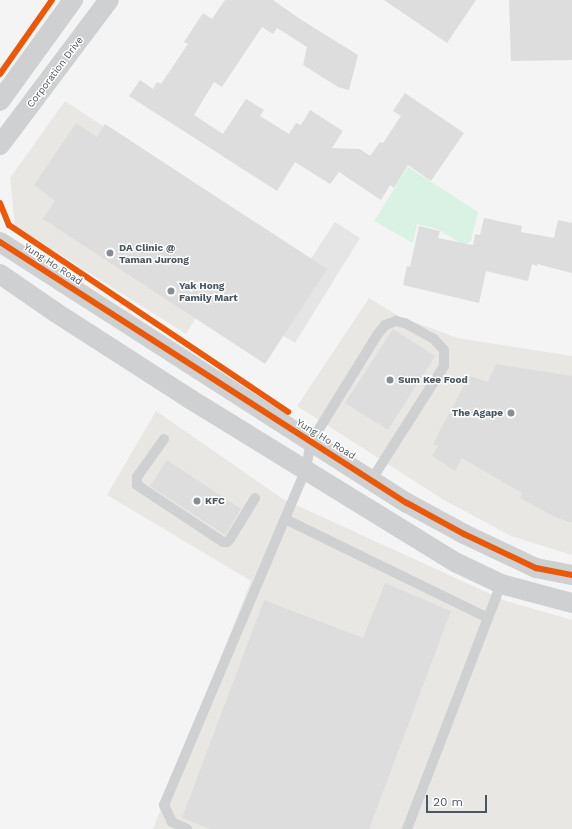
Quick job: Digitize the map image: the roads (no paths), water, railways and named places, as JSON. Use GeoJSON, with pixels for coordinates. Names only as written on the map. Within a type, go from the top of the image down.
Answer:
{"type":"FeatureCollection","features":[{"type":"Feature","properties":{"kind":"street"},"geometry":{"type":"LineString","coordinates":[[0,101],[73,0]]}},
{"type":"Feature","properties":{"kind":"street","name":"Corporation Drive"},"geometry":{"type":"LineString","coordinates":[[0,144],[109,0]]}},
{"type":"Feature","properties":{"kind":"street","name":"Yung Ho Road"},"geometry":{"type":"LineString","coordinates":[[3,242],[407,503],[505,554],[536,568],[572,575]]}},
{"type":"Feature","properties":{"kind":"street"},"geometry":{"type":"LineString","coordinates":[[0,274],[55,312],[190,399],[457,563],[501,584],[572,603]]}},
{"type":"Feature","properties":{"kind":"lane"},"geometry":{"type":"LineString","coordinates":[[187,829],[172,822],[164,805],[306,469],[311,442],[377,335],[385,325],[396,321],[405,323],[434,339],[444,350],[444,366],[372,479]]}},
{"type":"Feature","properties":{"kind":"lane"},"geometry":{"type":"LineString","coordinates":[[164,439],[137,477],[137,485],[204,530],[223,542],[227,542],[256,498]]}},
{"type":"Feature","properties":{"kind":"lane"},"geometry":{"type":"LineString","coordinates":[[285,519],[488,618]]}},
{"type":"Feature","properties":{"kind":"lane"},"geometry":{"type":"LineString","coordinates":[[407,829],[501,584]]}},
{"type":"Feature","properties":{"kind":"place","name":"DA Clinic @ Taman Jurong"},"geometry":{"type":"Point","coordinates":[110,253]}},
{"type":"Feature","properties":{"kind":"place","name":"Yak Hong Family Mart"},"geometry":{"type":"Point","coordinates":[171,291]}},
{"type":"Feature","properties":{"kind":"place","name":"Sum Kee Food"},"geometry":{"type":"Point","coordinates":[390,380]}},
{"type":"Feature","properties":{"kind":"place","name":"The Agape"},"geometry":{"type":"Point","coordinates":[511,413]}},
{"type":"Feature","properties":{"kind":"place","name":"KFC"},"geometry":{"type":"Point","coordinates":[197,501]}}]}
